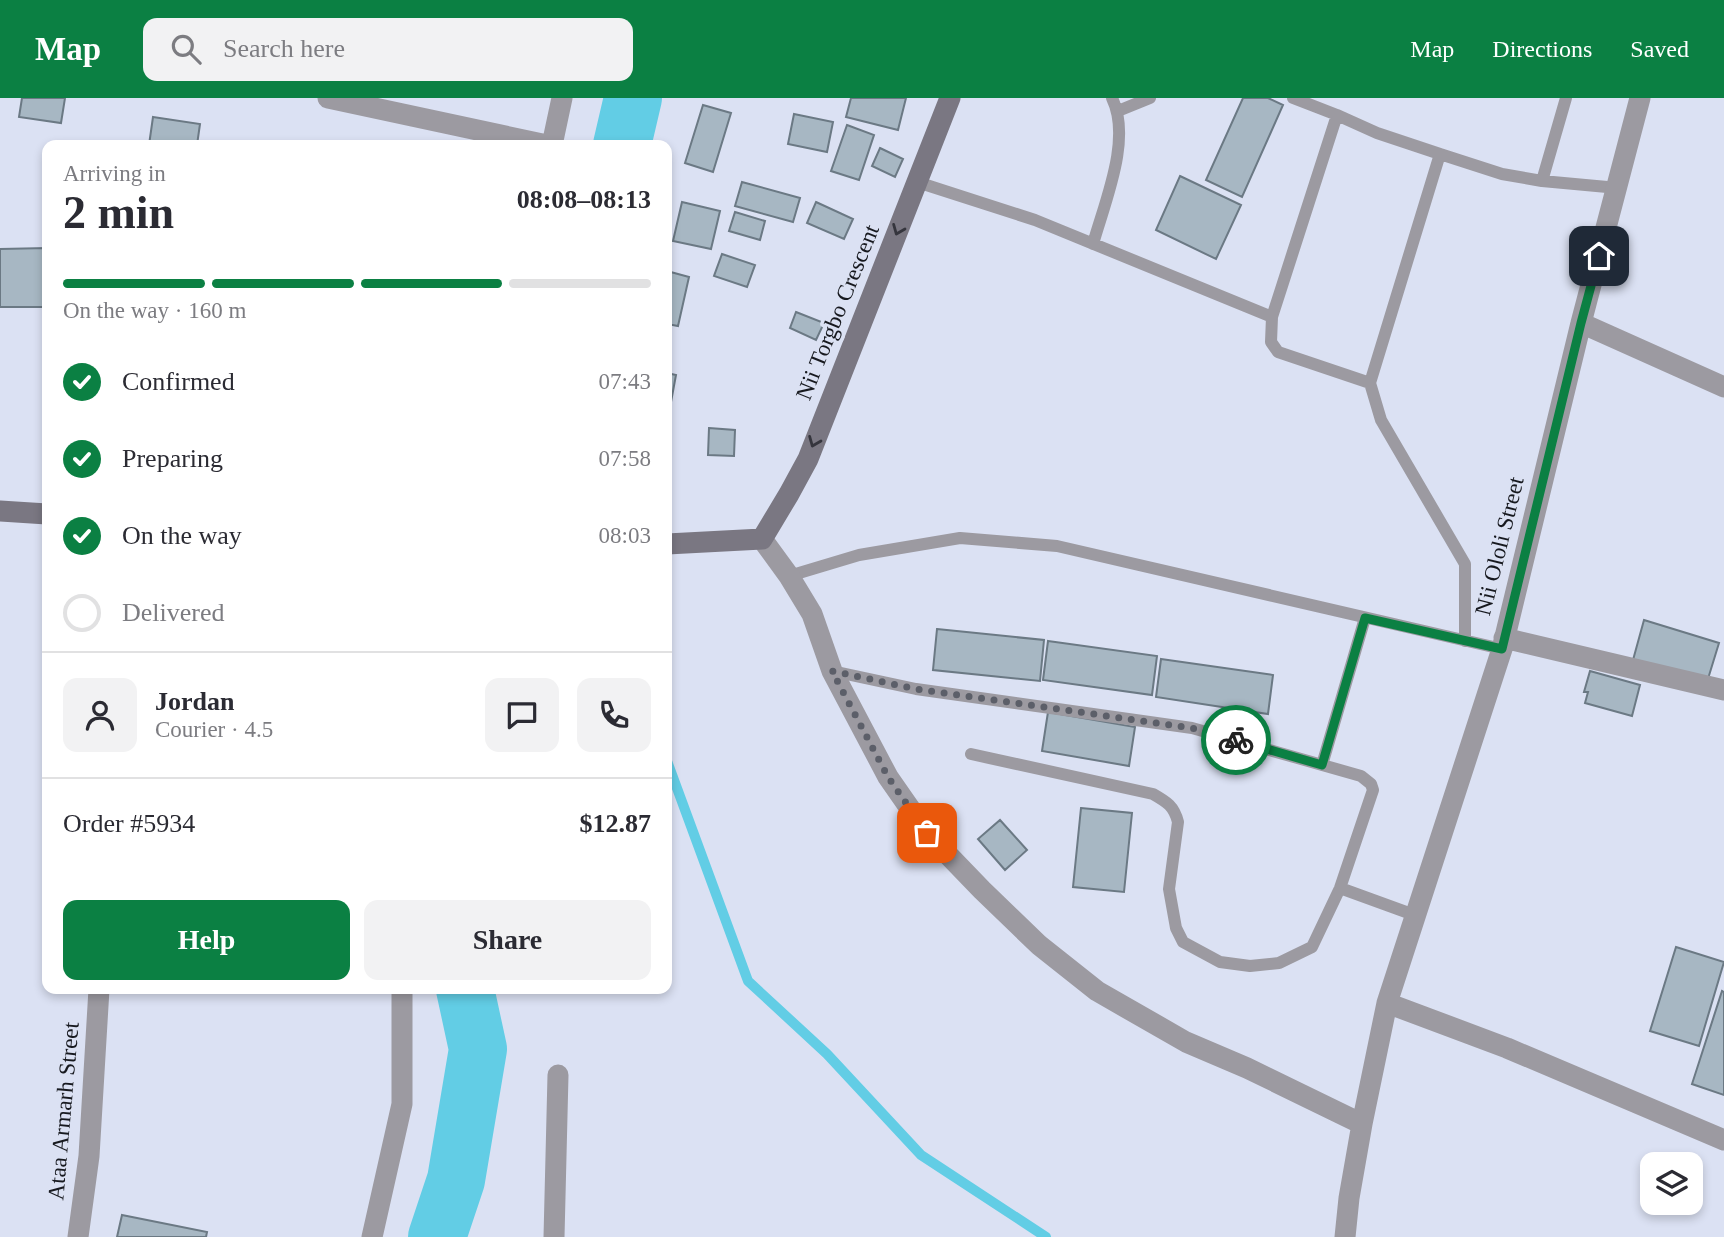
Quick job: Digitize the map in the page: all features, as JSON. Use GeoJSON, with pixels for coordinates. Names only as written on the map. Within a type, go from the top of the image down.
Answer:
{"type":"FeatureCollection","features":[{"type":"Feature","properties":{"kind":"street"},"geometry":{"type":"LineString","coordinates":[[328,98],[525,140]]}},
{"type":"Feature","properties":{"kind":"street"},"geometry":{"type":"LineString","coordinates":[[550,140],[562,98]]}},
{"type":"Feature","properties":{"kind":"street","name":"Nii Torgbo Crescent"},"geometry":{"type":"LineString","coordinates":[[762,539],[807,459],[950,98]]}},
{"type":"Feature","properties":{"kind":"street","name":"Nii Ololi Street"},"geometry":{"type":"LineString","coordinates":[[1345,1237],[1362,1124],[1387,1003],[1503,643],[1581,323],[1640,98]]}},
{"type":"Feature","properties":{"kind":"street"},"geometry":{"type":"LineString","coordinates":[[1581,323],[1724,387]]}},
{"type":"Feature","properties":{"kind":"street"},"geometry":{"type":"LineString","coordinates":[[0,511],[42,514]]}},
{"type":"Feature","properties":{"kind":"street"},"geometry":{"type":"LineString","coordinates":[[672,544],[762,539],[812,614],[832,671],[888,777],[927,833],[1040,945],[1097,991],[1186,1042],[1247,1068],[1362,1124]]}},
{"type":"Feature","properties":{"kind":"street"},"geometry":{"type":"LineString","coordinates":[[1503,643],[1724,690]]}},
{"type":"Feature","properties":{"kind":"street","name":"Ataa Armarh Street"},"geometry":{"type":"LineString","coordinates":[[78,1237],[89,1156],[99,994]]}},
{"type":"Feature","properties":{"kind":"street"},"geometry":{"type":"LineString","coordinates":[[372,1237],[402,1104],[402,994]]}},
{"type":"Feature","properties":{"kind":"street"},"geometry":{"type":"LineString","coordinates":[[1387,1003],[1507,1048],[1724,1140]]}},
{"type":"Feature","properties":{"kind":"street"},"geometry":{"type":"LineString","coordinates":[[554,1237],[558,1075]]}},
{"type":"Feature","properties":{"kind":"lane"},"geometry":{"type":"LineString","coordinates":[[1093,244],[1121,143],[1118,111],[1112,98]]}},
{"type":"Feature","properties":{"kind":"lane"},"geometry":{"type":"LineString","coordinates":[[1118,111],[1150,98]]}},
{"type":"Feature","properties":{"kind":"lane"},"geometry":{"type":"LineString","coordinates":[[1293,98],[1377,133],[1502,174],[1542,181],[1618,188]]}},
{"type":"Feature","properties":{"kind":"lane"},"geometry":{"type":"LineString","coordinates":[[1542,181],[1566,98]]}},
{"type":"Feature","properties":{"kind":"lane"},"geometry":{"type":"LineString","coordinates":[[1337,115],[1272,317],[1271,342],[1278,352],[1370,383]]}},
{"type":"Feature","properties":{"kind":"lane"},"geometry":{"type":"LineString","coordinates":[[1440,154],[1370,383],[1381,419],[1465,564],[1465,641]]}},
{"type":"Feature","properties":{"kind":"lane"},"geometry":{"type":"LineString","coordinates":[[917,182],[1035,220],[1272,317]]}},
{"type":"Feature","properties":{"kind":"lane"},"geometry":{"type":"LineString","coordinates":[[789,576],[859,555],[960,538],[1057,546],[1465,641],[1503,643]]}},
{"type":"Feature","properties":{"kind":"lane"},"geometry":{"type":"LineString","coordinates":[[1322,765],[1365,618]]}},
{"type":"Feature","properties":{"kind":"lane"},"geometry":{"type":"LineString","coordinates":[[832,671],[916,689],[1192,728],[1361,776],[1371,784],[1373,790],[1340,888],[1312,947],[1279,963],[1250,966],[1220,962],[1183,942],[1176,928],[1169,889],[1178,822],[1170,803],[1153,794],[971,754]]}},
{"type":"Feature","properties":{"kind":"lane"},"geometry":{"type":"LineString","coordinates":[[1340,888],[1417,916]]}},
{"type":"Feature","properties":{"kind":"building"},"geometry":{"type":"Polygon","coordinates":[[[22,98],[65,98],[61,123],[19,117],[22,98]]]}},
{"type":"Feature","properties":{"kind":"building"},"geometry":{"type":"Polygon","coordinates":[[[851,98],[906,98],[898,130],[846,117],[851,98]]]}},
{"type":"Feature","properties":{"kind":"building"},"geometry":{"type":"Polygon","coordinates":[[[1243,98],[1268,98],[1283,105],[1242,197],[1206,180],[1243,98]]]}},
{"type":"Feature","properties":{"kind":"building"},"geometry":{"type":"Polygon","coordinates":[[[703,105],[731,113],[713,172],[685,163],[703,105]]]}},
{"type":"Feature","properties":{"kind":"building"},"geometry":{"type":"Polygon","coordinates":[[[794,114],[833,122],[827,152],[788,144],[794,114]]]}},
{"type":"Feature","properties":{"kind":"building"},"geometry":{"type":"Polygon","coordinates":[[[153,117],[200,124],[198,140],[150,140],[153,117]]]}},
{"type":"Feature","properties":{"kind":"building"},"geometry":{"type":"Polygon","coordinates":[[[847,125],[874,135],[859,180],[831,171],[847,125]]]}},
{"type":"Feature","properties":{"kind":"building"},"geometry":{"type":"Polygon","coordinates":[[[880,148],[903,159],[895,177],[872,166],[880,148]]]}},
{"type":"Feature","properties":{"kind":"building"},"geometry":{"type":"Polygon","coordinates":[[[1180,176],[1241,205],[1216,259],[1156,230],[1180,176]]]}},
{"type":"Feature","properties":{"kind":"building"},"geometry":{"type":"Polygon","coordinates":[[[742,182],[800,198],[793,222],[735,206],[742,182]]]}},
{"type":"Feature","properties":{"kind":"building"},"geometry":{"type":"Polygon","coordinates":[[[682,202],[720,211],[711,249],[673,241],[682,202]]]}},
{"type":"Feature","properties":{"kind":"building"},"geometry":{"type":"Polygon","coordinates":[[[816,202],[853,219],[844,239],[807,223],[816,202]]]}},
{"type":"Feature","properties":{"kind":"building"},"geometry":{"type":"Polygon","coordinates":[[[735,212],[765,221],[760,240],[729,231],[735,212]]]}},
{"type":"Feature","properties":{"kind":"building"},"geometry":{"type":"Polygon","coordinates":[[[42,248],[42,307],[0,307],[0,249],[42,248]]]}},
{"type":"Feature","properties":{"kind":"building"},"geometry":{"type":"Polygon","coordinates":[[[722,254],[755,265],[747,287],[714,276],[722,254]]]}},
{"type":"Feature","properties":{"kind":"building"},"geometry":{"type":"Polygon","coordinates":[[[672,272],[689,277],[678,326],[672,325],[672,272]]]}},
{"type":"Feature","properties":{"kind":"building"},"geometry":{"type":"Polygon","coordinates":[[[796,312],[824,323],[816,340],[790,328],[796,312]]]}},
{"type":"Feature","properties":{"kind":"building"},"geometry":{"type":"Polygon","coordinates":[[[672,374],[676,375],[672,397],[672,374]]]}},
{"type":"Feature","properties":{"kind":"building"},"geometry":{"type":"Polygon","coordinates":[[[709,428],[735,430],[734,456],[708,455],[709,428]]]}},
{"type":"Feature","properties":{"kind":"building"},"geometry":{"type":"Polygon","coordinates":[[[1644,620],[1719,643],[1707,682],[1633,660],[1644,620]]]}},
{"type":"Feature","properties":{"kind":"building"},"geometry":{"type":"Polygon","coordinates":[[[937,629],[1044,640],[1040,681],[933,670],[937,629]]]}},
{"type":"Feature","properties":{"kind":"building"},"geometry":{"type":"Polygon","coordinates":[[[1048,641],[1157,656],[1152,695],[1043,680],[1048,641]]]}},
{"type":"Feature","properties":{"kind":"building"},"geometry":{"type":"Polygon","coordinates":[[[1161,659],[1273,675],[1268,714],[1156,697],[1161,659]]]}},
{"type":"Feature","properties":{"kind":"building"},"geometry":{"type":"Polygon","coordinates":[[[1590,671],[1640,685],[1632,716],[1585,703],[1588,692],[1584,692],[1590,671]]]}},
{"type":"Feature","properties":{"kind":"building"},"geometry":{"type":"Polygon","coordinates":[[[1048,712],[1135,727],[1129,766],[1042,751],[1048,712]]]}},
{"type":"Feature","properties":{"kind":"building"},"geometry":{"type":"Polygon","coordinates":[[[1081,808],[1132,813],[1124,892],[1073,887],[1081,808]]]}},
{"type":"Feature","properties":{"kind":"building"},"geometry":{"type":"Polygon","coordinates":[[[1000,820],[1027,850],[1005,870],[978,839],[1000,820]]]}},
{"type":"Feature","properties":{"kind":"building"},"geometry":{"type":"Polygon","coordinates":[[[1676,947],[1724,962],[1699,1046],[1650,1031],[1676,947]]]}},
{"type":"Feature","properties":{"kind":"building"},"geometry":{"type":"Polygon","coordinates":[[[1722,991],[1724,992],[1724,1095],[1692,1084],[1722,991]]]}},
{"type":"Feature","properties":{"kind":"building"},"geometry":{"type":"Polygon","coordinates":[[[122,1215],[207,1232],[206,1237],[117,1237],[122,1215]]]}},
{"type":"Feature","properties":{"kind":"waterway"},"geometry":{"type":"LineString","coordinates":[[623,140],[633,98]]}},
{"type":"Feature","properties":{"kind":"waterway"},"geometry":{"type":"LineString","coordinates":[[672,775],[748,981],[827,1054],[921,1155],[1046,1237]]}},
{"type":"Feature","properties":{"kind":"waterway"},"geometry":{"type":"LineString","coordinates":[[437,1237],[456,1180],[478,1049],[466,994]]}},
{"type":"Feature","properties":{"kind":"way so far"},"geometry":{"type":"LineString","coordinates":[[927,833],[888,777],[832,671],[916,689],[1192,728],[1236,740]]}},
{"type":"Feature","properties":{"kind":"route"},"geometry":{"type":"LineString","coordinates":[[1236,740],[1322,765],[1365,618],[1502,649],[1599,256]]}}]}
